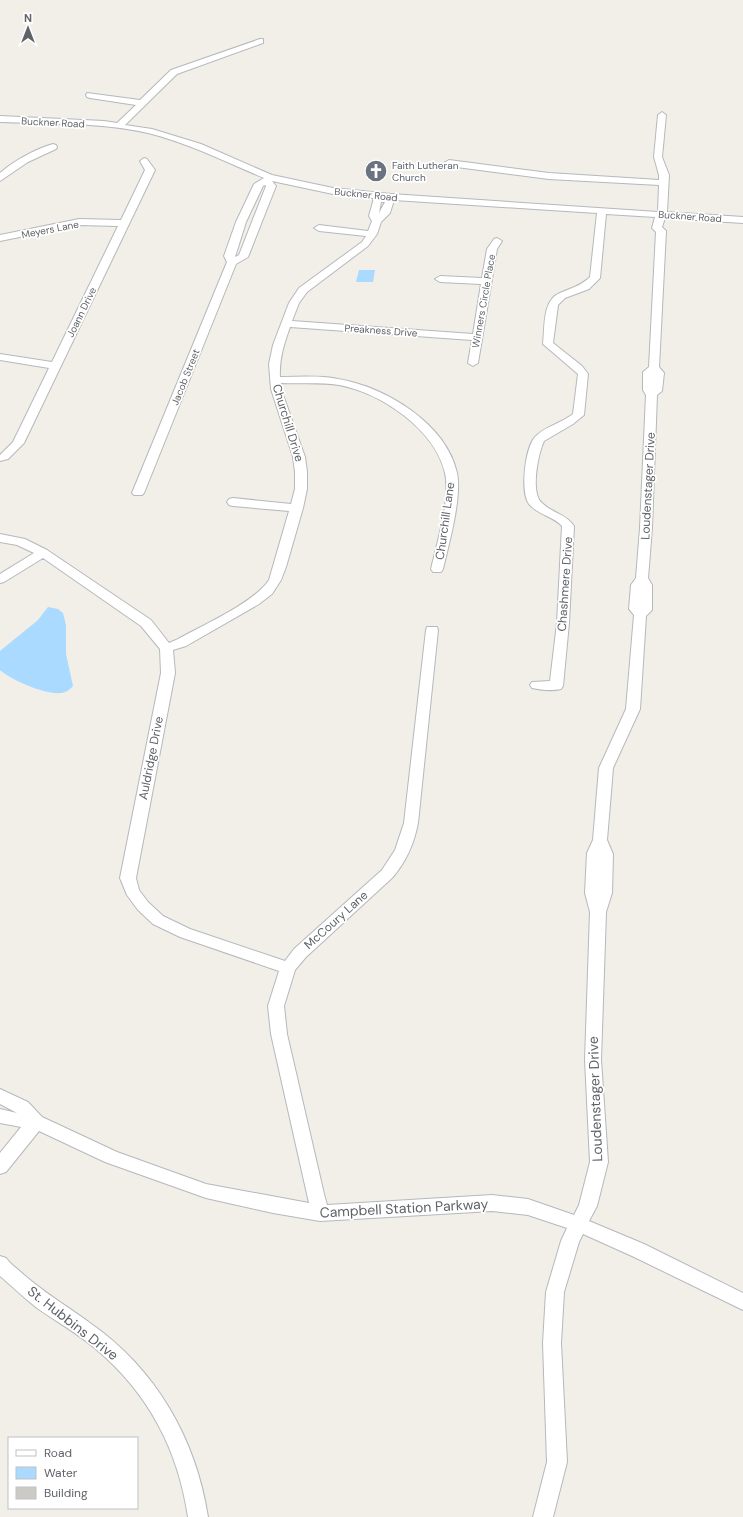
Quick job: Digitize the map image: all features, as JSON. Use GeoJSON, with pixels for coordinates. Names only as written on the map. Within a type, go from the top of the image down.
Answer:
{"type":"FeatureCollection","features":[{"type":"Feature","properties":{"kind":"street"},"geometry":{"type":"LineString","coordinates":[[119,126],[174,72],[201,59],[260,41]]}},
{"type":"Feature","properties":{"kind":"street"},"geometry":{"type":"LineString","coordinates":[[90,95],[142,103]]}},
{"type":"Feature","properties":{"kind":"street"},"geometry":{"type":"LineString","coordinates":[[662,115],[658,157],[664,175],[662,215]]}},
{"type":"Feature","properties":{"kind":"street","name":"Buckner Road"},"geometry":{"type":"LineString","coordinates":[[0,119],[75,122],[119,126],[149,131],[186,142],[268,179],[333,191],[386,197],[743,220]]}},
{"type":"Feature","properties":{"kind":"street"},"geometry":{"type":"LineString","coordinates":[[0,178],[22,162],[53,147]]}},
{"type":"Feature","properties":{"kind":"street","name":"Joann Drive"},"geometry":{"type":"LineString","coordinates":[[0,458],[4,457],[18,444],[150,170],[144,161]]}},
{"type":"Feature","properties":{"kind":"street"},"geometry":{"type":"LineString","coordinates":[[449,163],[548,176],[664,183]]}},
{"type":"Feature","properties":{"kind":"street","name":"Jacob Street"},"geometry":{"type":"LineString","coordinates":[[138,493],[232,262],[243,257],[271,186],[268,179],[259,184],[241,222],[229,256],[232,262]]}},
{"type":"Feature","properties":{"kind":"street","name":"Churchill Drive"},"geometry":{"type":"LineString","coordinates":[[166,648],[181,643],[255,601],[268,590],[280,567],[297,508],[301,489],[301,472],[299,457],[274,380],[274,364],[278,345],[294,303],[303,290],[365,244],[372,234],[377,221],[374,216],[377,200],[386,197]]}},
{"type":"Feature","properties":{"kind":"street","name":"Chashmere Drive"},"geometry":{"type":"LineString","coordinates":[[537,685],[556,686],[563,623],[568,526],[565,521],[534,502],[531,496],[530,481],[536,444],[540,438],[566,424],[578,415],[583,378],[578,368],[548,344],[548,337],[553,304],[561,296],[585,287],[595,278],[602,211]]}},
{"type":"Feature","properties":{"kind":"street","name":"Loudenstager Drive"},"geometry":{"type":"LineString","coordinates":[[543,1517],[557,1462],[552,1343],[555,1292],[570,1241],[588,1206],[599,1162],[593,1060],[598,912],[604,893],[606,854],[600,840],[602,795],[606,768],[624,732],[633,709],[640,615],[646,610],[646,585],[642,578],[646,528],[652,394],[657,391],[659,373],[654,368],[661,231],[658,228],[658,219],[662,215]]}},
{"type":"Feature","properties":{"kind":"street","name":"Meyers Lane"},"geometry":{"type":"LineString","coordinates":[[0,238],[79,222],[124,224]]}},
{"type":"Feature","properties":{"kind":"street"},"geometry":{"type":"LineString","coordinates":[[319,228],[372,234]]}},
{"type":"Feature","properties":{"kind":"street","name":"Winners Circle Place"},"geometry":{"type":"LineString","coordinates":[[472,363],[492,249],[497,241]]}},
{"type":"Feature","properties":{"kind":"street"},"geometry":{"type":"LineString","coordinates":[[440,280],[486,281]]}},
{"type":"Feature","properties":{"kind":"street","name":"Preakness Drive"},"geometry":{"type":"LineString","coordinates":[[286,324],[476,337]]}},
{"type":"Feature","properties":{"kind":"street"},"geometry":{"type":"LineString","coordinates":[[0,357],[55,366]]}},
{"type":"Feature","properties":{"kind":"street","name":"Churchill Lane"},"geometry":{"type":"LineString","coordinates":[[274,380],[332,381],[358,386],[373,391],[403,410],[428,432],[438,444],[451,473],[450,500],[437,569]]}},
{"type":"Feature","properties":{"kind":"street"},"geometry":{"type":"LineString","coordinates":[[233,502],[297,508]]}},
{"type":"Feature","properties":{"kind":"street"},"geometry":{"type":"LineString","coordinates":[[0,538],[21,542],[43,553],[146,624],[166,648]]}},
{"type":"Feature","properties":{"kind":"street"},"geometry":{"type":"LineString","coordinates":[[0,579],[43,553]]}},
{"type":"Feature","properties":{"kind":"street","name":"McCoury Lane"},"geometry":{"type":"LineString","coordinates":[[320,1213],[279,1034],[276,1006],[288,968],[300,953],[387,874],[397,862],[408,841],[412,823],[432,630]]}},
{"type":"Feature","properties":{"kind":"street","name":"Auldridge Drive"},"geometry":{"type":"LineString","coordinates":[[166,648],[168,673],[130,863],[128,878],[132,891],[143,906],[158,920],[185,933],[288,968]]}},
{"type":"Feature","properties":{"kind":"street","name":"Campbell Station Parkway"},"geometry":{"type":"LineString","coordinates":[[0,1096],[22,1106],[36,1122]]}},
{"type":"Feature","properties":{"kind":"street","name":"Campbell Station Parkway"},"geometry":{"type":"LineString","coordinates":[[0,1116],[7,1119],[36,1122],[111,1157],[206,1191],[320,1213],[492,1203],[528,1208],[578,1224],[638,1250],[743,1302]]}},
{"type":"Feature","properties":{"kind":"street"},"geometry":{"type":"LineString","coordinates":[[0,1167],[12,1150],[36,1122]]}},
{"type":"Feature","properties":{"kind":"street","name":"St. Hubbins Drive"},"geometry":{"type":"LineString","coordinates":[[0,1264],[42,1300],[104,1344],[128,1367],[150,1394],[166,1419],[178,1442],[189,1470],[198,1517]]}},
{"type":"Feature","properties":{"kind":"water"},"geometry":{"type":"Polygon","coordinates":[[[359,270],[375,270],[373,282],[356,282],[359,270]]]}},
{"type":"Feature","properties":{"kind":"water"},"geometry":{"type":"Polygon","coordinates":[[[48,607],[58,609],[63,613],[66,625],[66,654],[73,686],[66,692],[50,692],[31,687],[0,670],[0,651],[38,620],[48,607]]]}},
{"type":"Feature","properties":{"kind":"building"},"geometry":{"type":"Polygon","coordinates":[[[365,166],[374,166],[374,176],[365,176],[365,166]]]}},
{"type":"Feature","properties":{"kind":"place","name":"Faith Lutheran Church"},"geometry":{"type":"Point","coordinates":[376,171]}}]}
